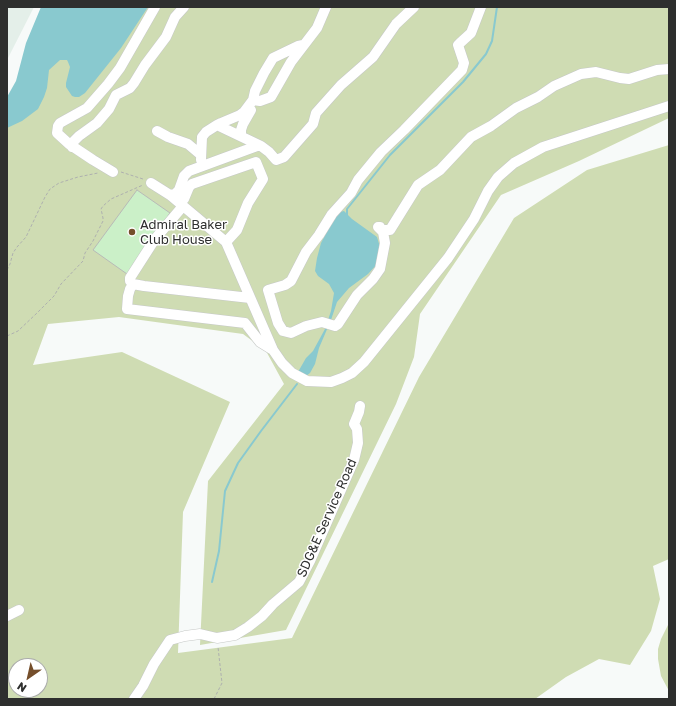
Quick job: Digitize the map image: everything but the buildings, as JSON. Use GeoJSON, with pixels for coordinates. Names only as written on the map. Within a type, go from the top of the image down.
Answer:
{"type":"FeatureCollection","features":[{"type":"Feature","properties":{"kind":"lane"},"geometry":{"type":"LineString","coordinates":[[113,172],[72,146],[57,133],[58,126],[60,123],[87,108],[108,84],[120,68],[155,7]]}},
{"type":"Feature","properties":{"kind":"lane"},"geometry":{"type":"LineString","coordinates":[[72,146],[73,142],[79,136],[97,123],[109,110],[116,95],[130,88],[166,37],[175,17],[184,7]]}},
{"type":"Feature","properties":{"kind":"lane"},"geometry":{"type":"LineString","coordinates":[[254,100],[260,101],[271,97],[289,65],[317,28],[326,7]]}},
{"type":"Feature","properties":{"kind":"lane"},"geometry":{"type":"LineString","coordinates":[[217,126],[261,146],[276,160],[284,157],[313,124],[316,113],[341,85],[373,57],[396,24],[414,7]]}},
{"type":"Feature","properties":{"kind":"lane"},"geometry":{"type":"LineString","coordinates":[[481,7],[471,33],[458,45],[464,63],[462,70],[381,152],[358,180],[351,193],[332,214],[306,252],[291,281],[285,285],[268,290],[278,323],[284,331],[291,333],[311,325],[329,324],[335,326],[338,324],[357,295],[376,275],[382,262],[386,230],[418,185],[440,170],[471,137],[554,86],[581,74],[590,72],[629,79],[656,70],[669,69]]}},
{"type":"Feature","properties":{"kind":"lane"},"geometry":{"type":"LineString","coordinates":[[241,136],[241,130],[254,100],[255,92],[273,58],[303,45]]}},
{"type":"Feature","properties":{"kind":"lane"},"geometry":{"type":"LineString","coordinates":[[200,166],[204,135],[209,130],[221,123],[240,115],[254,100]]}},
{"type":"Feature","properties":{"kind":"lane"},"geometry":{"type":"LineString","coordinates":[[151,183],[170,195],[226,242],[273,350],[282,363],[292,373],[307,381],[330,382],[352,373],[364,362],[448,258],[474,219],[488,191],[498,177],[514,163],[544,147],[669,106]]}},
{"type":"Feature","properties":{"kind":"lane"},"geometry":{"type":"LineString","coordinates":[[157,131],[168,137],[188,144],[201,155]]}},
{"type":"Feature","properties":{"kind":"lane"},"geometry":{"type":"LineString","coordinates":[[170,195],[175,194],[179,190],[184,176],[189,171],[257,146],[261,146]]}},
{"type":"Feature","properties":{"kind":"lane"},"geometry":{"type":"LineString","coordinates":[[133,284],[130,281],[130,278],[155,239],[181,204],[192,184],[256,162],[263,180],[248,203],[237,230],[226,242]]}},
{"type":"Feature","properties":{"kind":"lane"},"geometry":{"type":"LineString","coordinates":[[133,284],[128,296],[127,309],[245,323],[260,342],[273,350]]}},
{"type":"Feature","properties":{"kind":"lane"},"geometry":{"type":"LineString","coordinates":[[133,284],[250,298]]}},
{"type":"Feature","properties":{"kind":"lane","name":"SDG&E Service Road"},"geometry":{"type":"LineString","coordinates":[[134,699],[170,640],[200,634],[217,638],[235,635],[248,627],[299,582],[310,561],[354,460],[358,443],[357,429],[354,424],[360,406]]}},
{"type":"Feature","properties":{"kind":"lane"},"geometry":{"type":"LineString","coordinates":[[7,616],[19,610]]}},
{"type":"Feature","properties":{"kind":"path"},"geometry":{"type":"LineString","coordinates":[[113,172],[131,174],[151,183]]}},
{"type":"Feature","properties":{"kind":"path"},"geometry":{"type":"LineString","coordinates":[[7,270],[13,253],[26,237],[50,189],[59,183],[78,177],[99,173]]}},
{"type":"Feature","properties":{"kind":"path"},"geometry":{"type":"LineString","coordinates":[[7,336],[18,331],[37,313],[54,296],[61,284],[83,261],[85,253],[103,221],[101,209],[103,206],[117,196],[145,184],[151,183]]}},
{"type":"Feature","properties":{"kind":"path"},"geometry":{"type":"LineString","coordinates":[[214,699],[222,683],[217,638]]}},
{"type":"Feature","properties":{"kind":"shaded area"},"geometry":{"type":"Polygon","coordinates":[[[7,7],[34,7],[7,60],[7,7]]]}},
{"type":"Feature","properties":{"kind":"green space"},"geometry":{"type":"Polygon","coordinates":[[[52,7],[669,7],[669,118],[579,161],[501,195],[420,314],[414,357],[396,404],[286,630],[200,645],[208,481],[284,384],[266,351],[243,334],[119,317],[48,324],[33,365],[122,352],[230,402],[183,512],[178,653],[292,638],[419,377],[514,218],[587,170],[669,145],[669,559],[653,566],[660,599],[651,631],[630,665],[599,659],[566,677],[535,699],[7,699],[7,121],[52,7]]]}},
{"type":"Feature","properties":{"kind":"green space"},"geometry":{"type":"Polygon","coordinates":[[[669,623],[669,691],[661,676],[658,649],[669,623]]]}},
{"type":"Feature","properties":{"kind":"water"},"geometry":{"type":"Polygon","coordinates":[[[41,7],[148,7],[121,48],[85,93],[79,97],[72,96],[66,87],[70,67],[67,60],[60,60],[49,70],[47,88],[38,109],[22,121],[7,128],[7,97],[16,81],[26,43],[41,7]]]}},
{"type":"Feature","properties":{"kind":"water"},"geometry":{"type":"Polygon","coordinates":[[[344,211],[352,219],[377,237],[380,247],[378,263],[368,274],[349,288],[337,302],[319,348],[315,364],[310,373],[306,376],[298,372],[306,358],[313,351],[325,329],[331,311],[334,293],[329,284],[318,276],[315,271],[317,258],[321,243],[328,230],[340,212],[344,211]]]}},
{"type":"Feature","properties":{"kind":"waterway"},"geometry":{"type":"LineString","coordinates":[[347,215],[347,209],[390,155],[463,82],[486,54],[492,41],[497,7]]}},
{"type":"Feature","properties":{"kind":"waterway"},"geometry":{"type":"LineString","coordinates":[[212,582],[219,551],[225,491],[238,463],[297,384]]}},
{"type":"Feature","properties":{"kind":"place","name":"Admiral Baker Club House"},"geometry":{"type":"Point","coordinates":[132,232]}}]}
